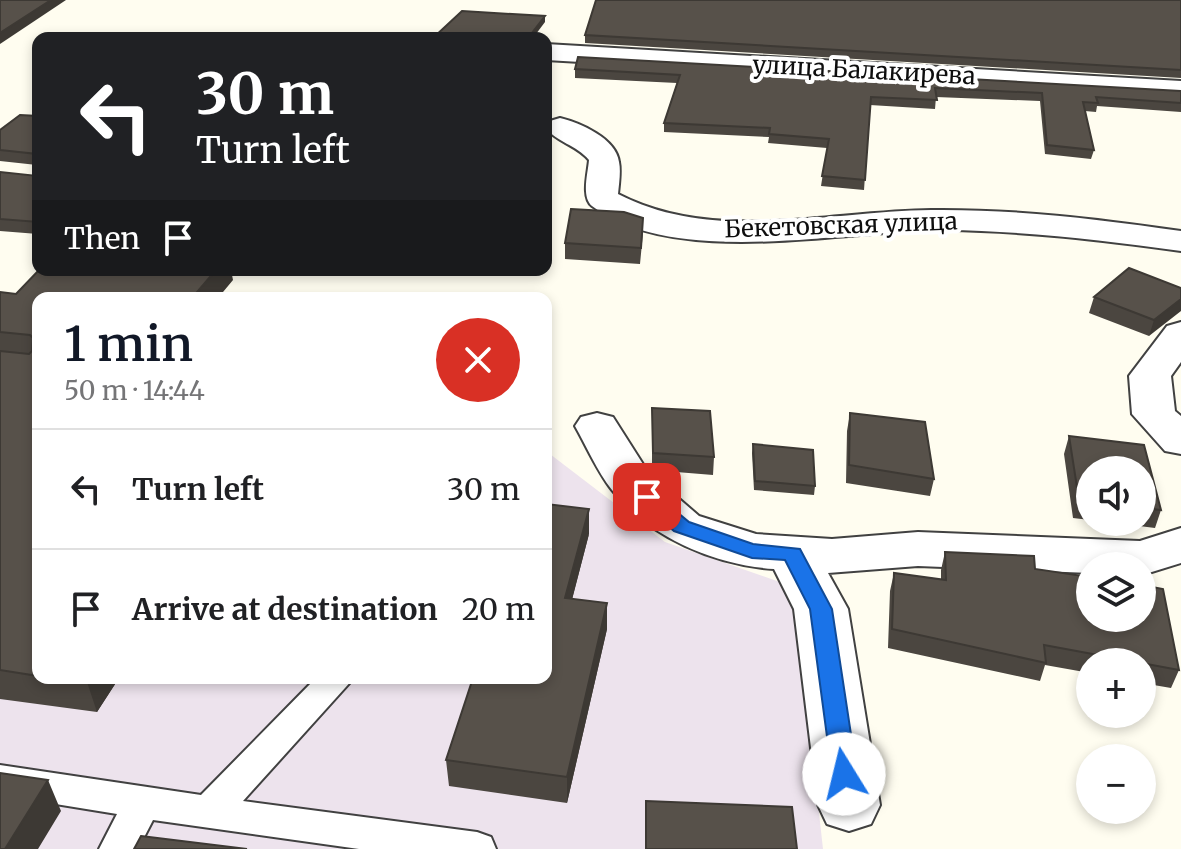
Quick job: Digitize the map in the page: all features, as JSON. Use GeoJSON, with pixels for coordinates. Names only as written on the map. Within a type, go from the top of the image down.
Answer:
{"type":"FeatureCollection","features":[{"type":"Feature","properties":{"kind":"street","name":"улица Балакирева"},"geometry":{"type":"LineString","coordinates":[[552,52],[1181,89]]}},
{"type":"Feature","properties":{"kind":"street","name":"Бекетовская улица"},"geometry":{"type":"LineString","coordinates":[[560,127],[590,142],[604,159],[602,198],[622,213],[683,228],[741,231],[904,221],[1022,222],[1181,241]]}},
{"type":"Feature","properties":{"kind":"street"},"geometry":{"type":"LineString","coordinates":[[1181,334],[1150,376],[1154,414],[1181,441]]}},
{"type":"Feature","properties":{"kind":"street"},"geometry":{"type":"LineString","coordinates":[[597,426],[630,482],[682,527],[752,551],[832,556],[918,549],[1142,558],[1181,545]]}},
{"type":"Feature","properties":{"kind":"street"},"geometry":{"type":"LineString","coordinates":[[792,554],[821,609],[849,805]]}},
{"type":"Feature","properties":{"kind":"lane"},"geometry":{"type":"LineString","coordinates":[[209,812],[331,684]]}},
{"type":"Feature","properties":{"kind":"lane"},"geometry":{"type":"LineString","coordinates":[[0,780],[477,849]]}},
{"type":"Feature","properties":{"kind":"lane"},"geometry":{"type":"LineString","coordinates":[[118,849],[143,803]]}},
{"type":"Feature","properties":{"kind":"shaded area"},"geometry":{"type":"Polygon","coordinates":[[[0,317],[32,621],[32,684],[552,684],[552,456],[665,542],[794,587],[823,849],[0,849],[0,317]]]}},
{"type":"Feature","properties":{"kind":"building"},"geometry":{"type":"Polygon","coordinates":[[[0,0],[51,0],[0,33],[0,0]]]}},
{"type":"Feature","properties":{"kind":"building"},"geometry":{"type":"Polygon","coordinates":[[[596,0],[1181,0],[1181,70],[585,35],[596,0]]]}},
{"type":"Feature","properties":{"kind":"building"},"geometry":{"type":"Polygon","coordinates":[[[462,11],[545,16],[533,32],[439,32],[462,11]]]}},
{"type":"Feature","properties":{"kind":"building"},"geometry":{"type":"Polygon","coordinates":[[[578,57],[1181,91],[1181,103],[1096,97],[1098,103],[1083,102],[1094,150],[1047,145],[1042,93],[935,88],[937,100],[871,97],[865,180],[822,176],[829,139],[769,134],[770,128],[664,123],[680,75],[575,69],[578,57]]]}},
{"type":"Feature","properties":{"kind":"building"},"geometry":{"type":"Polygon","coordinates":[[[20,115],[32,116],[32,153],[0,150],[0,130],[20,115]]]}},
{"type":"Feature","properties":{"kind":"building"},"geometry":{"type":"Polygon","coordinates":[[[0,172],[32,175],[32,222],[0,219],[0,172]]]}},
{"type":"Feature","properties":{"kind":"building"},"geometry":{"type":"Polygon","coordinates":[[[571,209],[624,212],[643,218],[641,248],[565,243],[571,209]]]}},
{"type":"Feature","properties":{"kind":"building"},"geometry":{"type":"Polygon","coordinates":[[[1129,268],[1181,288],[1181,299],[1154,320],[1094,297],[1129,268]]]}},
{"type":"Feature","properties":{"kind":"building"},"geometry":{"type":"Polygon","coordinates":[[[33,276],[211,276],[197,292],[32,292],[32,337],[0,332],[0,292],[16,294],[33,276]]]}},
{"type":"Feature","properties":{"kind":"building"},"geometry":{"type":"Polygon","coordinates":[[[0,351],[29,354],[32,351],[32,675],[0,670],[0,351]]]}},
{"type":"Feature","properties":{"kind":"building"},"geometry":{"type":"Polygon","coordinates":[[[652,408],[710,411],[714,457],[653,453],[652,408]]]}},
{"type":"Feature","properties":{"kind":"building"},"geometry":{"type":"Polygon","coordinates":[[[850,413],[925,422],[934,479],[849,465],[850,413]]]}},
{"type":"Feature","properties":{"kind":"building"},"geometry":{"type":"Polygon","coordinates":[[[1069,436],[1144,445],[1147,456],[1076,456],[1076,481],[1069,436]]]}},
{"type":"Feature","properties":{"kind":"building"},"geometry":{"type":"Polygon","coordinates":[[[753,444],[813,450],[815,486],[755,481],[753,444]]]}},
{"type":"Feature","properties":{"kind":"building"},"geometry":{"type":"Polygon","coordinates":[[[1156,491],[1161,510],[1156,509],[1156,491]]]}},
{"type":"Feature","properties":{"kind":"building"},"geometry":{"type":"Polygon","coordinates":[[[552,505],[589,509],[565,598],[607,603],[567,777],[446,760],[471,684],[552,684],[552,505]]]}},
{"type":"Feature","properties":{"kind":"building"},"geometry":{"type":"Polygon","coordinates":[[[945,552],[1034,556],[1035,569],[1076,575],[1076,632],[1156,632],[1156,588],[1163,589],[1179,670],[1156,666],[1156,648],[1076,648],[1076,651],[1044,645],[1046,663],[892,629],[894,573],[946,580],[945,552]]]}},
{"type":"Feature","properties":{"kind":"building"},"geometry":{"type":"Polygon","coordinates":[[[0,773],[48,780],[5,849],[0,849],[0,773]]]}},
{"type":"Feature","properties":{"kind":"building"},"geometry":{"type":"Polygon","coordinates":[[[646,801],[792,807],[797,849],[646,849],[646,801]]]}},
{"type":"Feature","properties":{"kind":"building"},"geometry":{"type":"Polygon","coordinates":[[[141,836],[247,849],[134,849],[141,836]]]}},
{"type":"Feature","properties":{"kind":"route"},"geometry":{"type":"LineString","coordinates":[[647,497],[682,527],[752,551],[792,554],[821,609],[844,774]]}}]}
